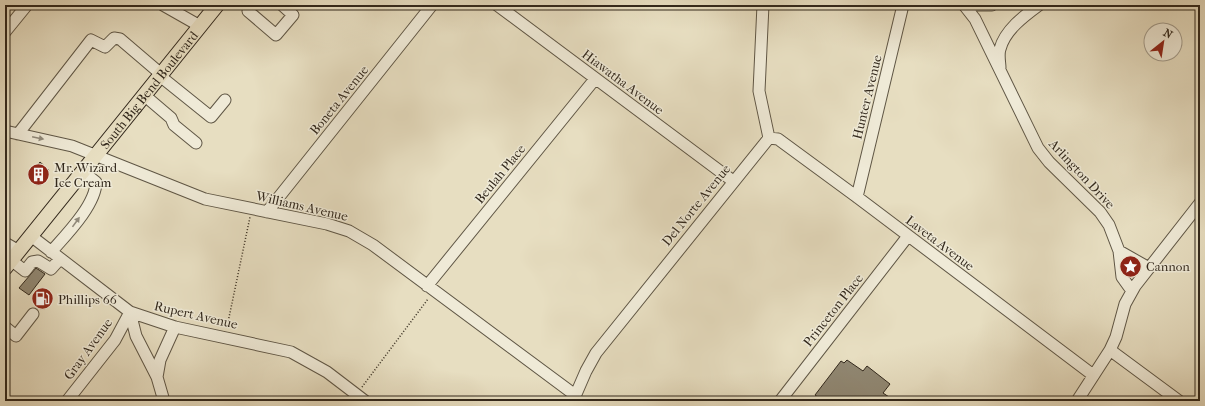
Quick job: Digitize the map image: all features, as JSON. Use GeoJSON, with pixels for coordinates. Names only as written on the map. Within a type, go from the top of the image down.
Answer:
{"type":"FeatureCollection","features":[{"type":"Feature","properties":{"kind":"main road","name":"South Big Bend Boulevard"},"geometry":{"type":"LineString","coordinates":[[12,260],[217,5]]}},
{"type":"Feature","properties":{"kind":"street"},"geometry":{"type":"LineString","coordinates":[[5,32],[28,5]]}},
{"type":"Feature","properties":{"kind":"street"},"geometry":{"type":"LineString","coordinates":[[163,5],[200,26]]}},
{"type":"Feature","properties":{"kind":"street"},"geometry":{"type":"LineString","coordinates":[[253,5],[248,11],[276,35],[293,15],[282,5]]}},
{"type":"Feature","properties":{"kind":"street","name":"Boneta Avenue"},"geometry":{"type":"LineString","coordinates":[[267,212],[432,5]]}},
{"type":"Feature","properties":{"kind":"street","name":"Hiawatha Avenue"},"geometry":{"type":"LineString","coordinates":[[497,5],[733,181]]}},
{"type":"Feature","properties":{"kind":"street"},"geometry":{"type":"LineString","coordinates":[[763,5],[759,91],[769,138]]}},
{"type":"Feature","properties":{"kind":"street","name":"Hunter Avenue"},"geometry":{"type":"LineString","coordinates":[[857,196],[903,5]]}},
{"type":"Feature","properties":{"kind":"street","name":"Arlington Drive"},"geometry":{"type":"LineString","coordinates":[[964,5],[975,19],[1038,148],[1048,162],[1100,212],[1109,225],[1119,251],[1122,277],[1132,291]]}},
{"type":"Feature","properties":{"kind":"street"},"geometry":{"type":"LineString","coordinates":[[977,5],[992,5]]}},
{"type":"Feature","properties":{"kind":"street","name":"Arlington Drive"},"geometry":{"type":"LineString","coordinates":[[1001,74],[999,50],[1008,33],[1024,16],[1039,5]]}},
{"type":"Feature","properties":{"kind":"street"},"geometry":{"type":"LineString","coordinates":[[18,134],[91,40],[106,47],[114,38],[120,39],[160,75],[211,117],[225,100]]}},
{"type":"Feature","properties":{"kind":"street","name":"Beulah Place"},"geometry":{"type":"LineString","coordinates":[[431,288],[595,79]]}},
{"type":"Feature","properties":{"kind":"street"},"geometry":{"type":"LineString","coordinates":[[144,95],[171,118],[174,125],[196,143]]}},
{"type":"Feature","properties":{"kind":"street","name":"Williams Avenue"},"geometry":{"type":"LineString","coordinates":[[5,131],[72,146],[205,199],[327,224],[349,231],[373,245],[431,288],[574,398]]}},
{"type":"Feature","properties":{"kind":"street","name":"Del Norte Avenue"},"geometry":{"type":"LineString","coordinates":[[574,398],[596,353],[769,138]]}},
{"type":"Feature","properties":{"kind":"street","name":"Laveta Avenue"},"geometry":{"type":"LineString","coordinates":[[769,138],[778,139],[857,196],[1093,375]]}},
{"type":"Feature","properties":{"kind":"street"},"geometry":{"type":"LineString","coordinates":[[5,243],[12,260],[25,271],[32,262],[38,261],[52,269],[56,256],[88,204],[96,186],[96,182],[82,172]]}},
{"type":"Feature","properties":{"kind":"street"},"geometry":{"type":"LineString","coordinates":[[1077,401],[1110,350],[1132,291],[1200,204]]}},
{"type":"Feature","properties":{"kind":"street","name":"Rupert Avenue"},"geometry":{"type":"LineString","coordinates":[[31,236],[130,312],[175,327],[291,352],[328,372],[360,398]]}},
{"type":"Feature","properties":{"kind":"street","name":"Princeton Place"},"geometry":{"type":"LineString","coordinates":[[780,401],[908,236]]}},
{"type":"Feature","properties":{"kind":"street"},"geometry":{"type":"LineString","coordinates":[[1119,251],[1149,268]]}},
{"type":"Feature","properties":{"kind":"street"},"geometry":{"type":"LineString","coordinates":[[130,312],[136,336],[157,377],[164,401]]}},
{"type":"Feature","properties":{"kind":"street","name":"Gray Avenue"},"geometry":{"type":"LineString","coordinates":[[67,401],[115,340],[130,312]]}},
{"type":"Feature","properties":{"kind":"street"},"geometry":{"type":"LineString","coordinates":[[5,327],[16,336],[33,314]]}},
{"type":"Feature","properties":{"kind":"street"},"geometry":{"type":"LineString","coordinates":[[157,377],[160,360],[175,327]]}},
{"type":"Feature","properties":{"kind":"street"},"geometry":{"type":"LineString","coordinates":[[1110,350],[1179,401]]}},
{"type":"Feature","properties":{"kind":"path"},"geometry":{"type":"LineString","coordinates":[[225,338],[249,219],[255,209]]}},
{"type":"Feature","properties":{"kind":"path"},"geometry":{"type":"LineString","coordinates":[[360,398],[431,288]]}},
{"type":"Feature","properties":{"kind":"building","name":"Mr. Wizard Ice Cream"},"geometry":{"type":"Polygon","coordinates":[[[40,162],[49,170],[39,183],[31,176],[40,162]]]}},
{"type":"Feature","properties":{"kind":"building"},"geometry":{"type":"Polygon","coordinates":[[[36,268],[45,274],[29,295],[19,288],[36,268]]]}},
{"type":"Feature","properties":{"kind":"building"},"geometry":{"type":"Polygon","coordinates":[[[847,360],[863,371],[867,366],[890,384],[883,393],[889,397],[885,401],[823,401],[815,395],[841,361],[844,363],[847,360]]]}},
{"type":"Feature","properties":{"kind":"place","name":"Mr. Wizard Ice Cream"},"geometry":{"type":"Point","coordinates":[39,174]}},
{"type":"Feature","properties":{"kind":"place","name":"Cannon"},"geometry":{"type":"Point","coordinates":[1130,266]}},
{"type":"Feature","properties":{"kind":"place","name":"Phillips 66"},"geometry":{"type":"Point","coordinates":[42,299]}}]}
